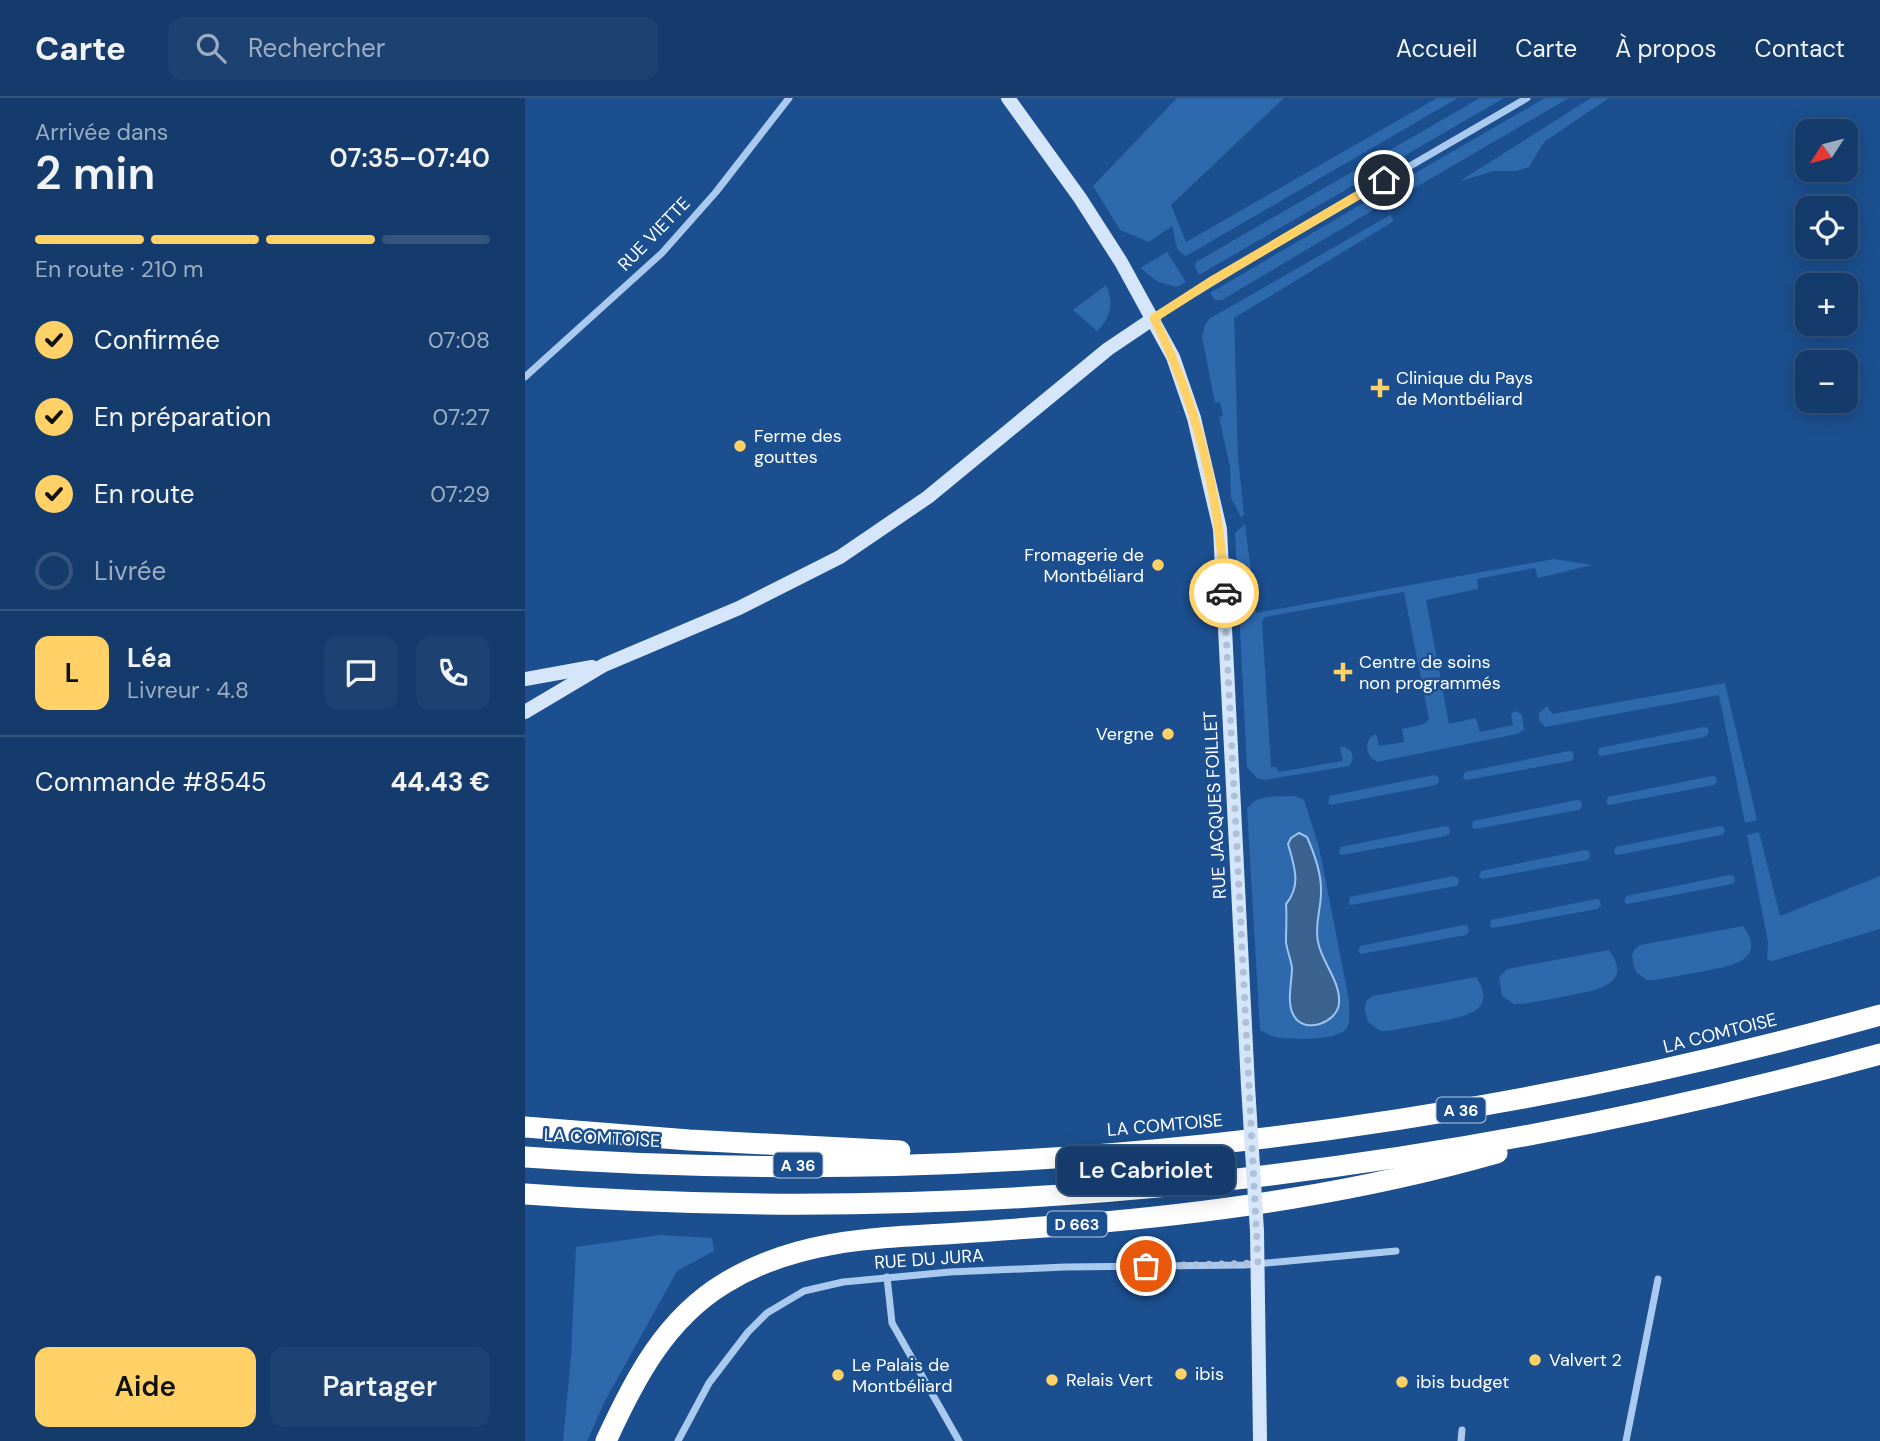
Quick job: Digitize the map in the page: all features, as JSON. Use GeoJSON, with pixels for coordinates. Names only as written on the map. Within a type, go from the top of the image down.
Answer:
{"type":"FeatureCollection","features":[{"type":"Feature","properties":{"kind":"highway","name":"LA COMTOISE"},"geometry":{"type":"LineString","coordinates":[[525,1157],[782,1166],[934,1164],[1035,1159],[1214,1144],[1409,1119],[1547,1095],[1665,1069],[1880,1015]]}},
{"type":"Feature","properties":{"kind":"highway","name":"A 36"},"geometry":{"type":"LineString","coordinates":[[525,1194],[723,1203],[808,1203],[995,1198],[1190,1183],[1420,1154],[1627,1116],[1744,1090],[1880,1054]]}},
{"type":"Feature","properties":{"kind":"highway","name":"D 663"},"geometry":{"type":"LineString","coordinates":[[606,1441],[642,1369],[677,1322],[723,1283],[794,1252],[855,1240],[1081,1224],[1288,1200],[1388,1181],[1469,1161],[1627,1116]]}},
{"type":"Feature","properties":{"kind":"highway"},"geometry":{"type":"LineString","coordinates":[[525,1127],[1035,1159]]}},
{"type":"Feature","properties":{"kind":"main road","name":"RUE JACQUES FOILLET"},"geometry":{"type":"LineString","coordinates":[[1007,98],[1080,198],[1154,318],[1173,357],[1194,418],[1220,529],[1257,1231],[1260,1441]]}},
{"type":"Feature","properties":{"kind":"main road"},"geometry":{"type":"LineString","coordinates":[[525,712],[604,665],[739,608],[840,556],[928,497],[1108,349],[1154,318]]}},
{"type":"Feature","properties":{"kind":"main road"},"geometry":{"type":"LineString","coordinates":[[525,679],[604,665]]}},
{"type":"Feature","properties":{"kind":"street","name":"RUE VIETTE"},"geometry":{"type":"LineString","coordinates":[[525,377],[662,253],[716,192],[789,98]]}},
{"type":"Feature","properties":{"kind":"street"},"geometry":{"type":"LineString","coordinates":[[1154,318],[1527,98]]}},
{"type":"Feature","properties":{"kind":"street","name":"RUE DU JURA"},"geometry":{"type":"LineString","coordinates":[[678,1441],[709,1382],[748,1332],[767,1313],[804,1291],[843,1282],[950,1272],[1258,1263],[1396,1251]]}},
{"type":"Feature","properties":{"kind":"street"},"geometry":{"type":"LineString","coordinates":[[887,1277],[892,1323],[959,1441]]}},
{"type":"Feature","properties":{"kind":"street"},"geometry":{"type":"LineString","coordinates":[[1626,1441],[1658,1279]]}},
{"type":"Feature","properties":{"kind":"street"},"geometry":{"type":"LineString","coordinates":[[1461,1441],[1462,1430]]}},
{"type":"Feature","properties":{"kind":"shaded area"},"geometry":{"type":"Polygon","coordinates":[[[1177,98],[1284,98],[1171,205],[1186,242],[1437,98],[1458,98],[1186,256],[1177,247],[1172,226],[1149,242],[1120,230],[1093,186],[1177,98]]]}},
{"type":"Feature","properties":{"kind":"shaded area"},"geometry":{"type":"Polygon","coordinates":[[[1480,98],[1504,98],[1199,275],[1196,262],[1480,98]]]}},
{"type":"Feature","properties":{"kind":"shaded area"},"geometry":{"type":"Polygon","coordinates":[[[1545,98],[1569,98],[1413,189],[1405,189],[1405,179],[1545,98]]]}},
{"type":"Feature","properties":{"kind":"shaded area"},"geometry":{"type":"Polygon","coordinates":[[[1591,98],[1609,98],[1544,142],[1529,167],[1516,171],[1494,171],[1460,181],[1591,98]]]}},
{"type":"Feature","properties":{"kind":"shaded area"},"geometry":{"type":"Polygon","coordinates":[[[1372,198],[1385,203],[1222,300],[1215,300],[1210,293],[1372,198]]]}},
{"type":"Feature","properties":{"kind":"shaded area"},"geometry":{"type":"Polygon","coordinates":[[[1390,215],[1394,221],[1234,318],[1238,457],[1244,515],[1241,517],[1231,498],[1230,467],[1219,417],[1223,416],[1220,402],[1215,403],[1202,337],[1205,325],[1209,319],[1390,215]]]}},
{"type":"Feature","properties":{"kind":"shaded area"},"geometry":{"type":"Polygon","coordinates":[[[1167,252],[1186,282],[1177,287],[1158,282],[1140,268],[1167,252]]]}},
{"type":"Feature","properties":{"kind":"shaded area"},"geometry":{"type":"Polygon","coordinates":[[[1106,285],[1110,309],[1097,331],[1073,310],[1106,285]]]}},
{"type":"Feature","properties":{"kind":"shaded area"},"geometry":{"type":"Polygon","coordinates":[[[1245,524],[1256,613],[1554,559],[1592,565],[1538,578],[1535,568],[1477,579],[1478,589],[1426,600],[1449,724],[1476,718],[1480,732],[1513,725],[1511,713],[1516,711],[1522,715],[1524,730],[1517,734],[1377,762],[1370,756],[1367,748],[1372,736],[1376,734],[1379,746],[1404,742],[1402,729],[1424,724],[1429,719],[1404,592],[1265,617],[1262,622],[1271,767],[1277,767],[1278,772],[1343,761],[1340,747],[1351,751],[1353,760],[1349,766],[1264,780],[1257,778],[1247,767],[1235,533],[1245,524]]]}},
{"type":"Feature","properties":{"kind":"shaded area"},"geometry":{"type":"Polygon","coordinates":[[[1725,683],[1757,820],[1745,823],[1719,695],[1545,727],[1539,720],[1539,713],[1547,706],[1552,714],[1725,683]]]}},
{"type":"Feature","properties":{"kind":"shaded area"},"geometry":{"type":"Polygon","coordinates":[[[1708,728],[1709,733],[1705,737],[1601,756],[1598,754],[1599,748],[1708,728]]]}},
{"type":"Feature","properties":{"kind":"shaded area"},"geometry":{"type":"Polygon","coordinates":[[[1573,752],[1574,758],[1571,761],[1466,780],[1463,778],[1465,772],[1573,752]]]}},
{"type":"Feature","properties":{"kind":"shaded area"},"geometry":{"type":"Polygon","coordinates":[[[1434,775],[1439,782],[1436,785],[1331,805],[1328,803],[1330,796],[1434,775]]]}},
{"type":"Feature","properties":{"kind":"shaded area"},"geometry":{"type":"Polygon","coordinates":[[[1716,777],[1717,782],[1714,785],[1609,805],[1606,803],[1608,797],[1716,777]]]}},
{"type":"Feature","properties":{"kind":"shaded area"},"geometry":{"type":"Polygon","coordinates":[[[1295,796],[1304,800],[1319,847],[1349,1000],[1349,1018],[1347,1028],[1334,1035],[1291,1039],[1276,1037],[1260,1030],[1247,809],[1262,798],[1295,796]]]}},
{"type":"Feature","properties":{"kind":"shaded area"},"geometry":{"type":"Polygon","coordinates":[[[1581,801],[1582,807],[1579,810],[1475,829],[1472,827],[1473,821],[1581,801]]]}},
{"type":"Feature","properties":{"kind":"shaded area"},"geometry":{"type":"Polygon","coordinates":[[[1449,827],[1450,833],[1446,836],[1342,855],[1339,853],[1340,847],[1449,827]]]}},
{"type":"Feature","properties":{"kind":"shaded area"},"geometry":{"type":"Polygon","coordinates":[[[1724,827],[1725,832],[1722,835],[1617,855],[1614,853],[1615,847],[1724,827]]]}},
{"type":"Feature","properties":{"kind":"shaded area"},"geometry":{"type":"Polygon","coordinates":[[[1759,832],[1780,916],[1880,876],[1880,929],[1772,961],[1767,959],[1768,942],[1747,835],[1759,832]]]}},
{"type":"Feature","properties":{"kind":"shaded area"},"geometry":{"type":"Polygon","coordinates":[[[1299,833],[1307,837],[1315,856],[1321,882],[1318,942],[1339,995],[1337,1010],[1333,1016],[1313,1025],[1299,1022],[1292,1011],[1290,999],[1292,968],[1286,942],[1286,904],[1294,890],[1295,875],[1288,844],[1291,838],[1299,833]]]}},
{"type":"Feature","properties":{"kind":"shaded area"},"geometry":{"type":"Polygon","coordinates":[[[1589,851],[1590,857],[1587,860],[1483,879],[1479,877],[1481,871],[1589,851]]]}},
{"type":"Feature","properties":{"kind":"shaded area"},"geometry":{"type":"Polygon","coordinates":[[[1454,876],[1459,883],[1456,886],[1349,904],[1350,897],[1454,876]]]}},
{"type":"Feature","properties":{"kind":"shaded area"},"geometry":{"type":"Polygon","coordinates":[[[1734,876],[1735,881],[1732,884],[1627,904],[1624,902],[1626,896],[1734,876]]]}},
{"type":"Feature","properties":{"kind":"shaded area"},"geometry":{"type":"Polygon","coordinates":[[[1600,900],[1601,906],[1597,909],[1493,928],[1490,926],[1491,920],[1600,900]]]}},
{"type":"Feature","properties":{"kind":"shaded area"},"geometry":{"type":"Polygon","coordinates":[[[1468,926],[1469,932],[1466,935],[1361,954],[1358,952],[1360,946],[1468,926]]]}},
{"type":"Feature","properties":{"kind":"shaded area"},"geometry":{"type":"Polygon","coordinates":[[[1743,926],[1750,938],[1751,947],[1749,954],[1735,964],[1655,980],[1647,980],[1636,972],[1633,953],[1640,945],[1743,926]]]}},
{"type":"Feature","properties":{"kind":"shaded area"},"geometry":{"type":"Polygon","coordinates":[[[1609,950],[1616,962],[1617,972],[1614,979],[1598,989],[1522,1004],[1514,1004],[1502,996],[1499,977],[1507,969],[1609,950]]]}},
{"type":"Feature","properties":{"kind":"shaded area"},"geometry":{"type":"Polygon","coordinates":[[[1476,977],[1483,998],[1481,1005],[1468,1014],[1388,1031],[1380,1031],[1368,1022],[1365,1004],[1373,996],[1476,977]]]}},
{"type":"Feature","properties":{"kind":"shaded area"},"geometry":{"type":"Polygon","coordinates":[[[660,1235],[712,1238],[714,1251],[677,1271],[605,1401],[587,1441],[563,1441],[571,1357],[576,1247],[660,1235]]]}},
{"type":"Feature","properties":{"kind":"way so far"},"geometry":{"type":"LineString","coordinates":[[1146,1266],[1258,1263],[1224,593]]}},
{"type":"Feature","properties":{"kind":"place","name":"Clinique du Pays de Montbéliard"},"geometry":{"type":"Point","coordinates":[1380,388]}},
{"type":"Feature","properties":{"kind":"place","name":"Ferme des gouttes"},"geometry":{"type":"Point","coordinates":[740,446]}},
{"type":"Feature","properties":{"kind":"place","name":"Fromagerie de Montbéliard"},"geometry":{"type":"Point","coordinates":[1158,565]}},
{"type":"Feature","properties":{"kind":"place","name":"Centre de soins non programmés"},"geometry":{"type":"Point","coordinates":[1343,672]}},
{"type":"Feature","properties":{"kind":"place","name":"Vergne"},"geometry":{"type":"Point","coordinates":[1168,734]}},
{"type":"Feature","properties":{"kind":"place","name":"Le Cabriolet"},"geometry":{"type":"Point","coordinates":[1146,1266]}},
{"type":"Feature","properties":{"kind":"place","name":"Valvert 2"},"geometry":{"type":"Point","coordinates":[1535,1360]}},
{"type":"Feature","properties":{"kind":"place","name":"ibis"},"geometry":{"type":"Point","coordinates":[1181,1374]}},
{"type":"Feature","properties":{"kind":"place","name":"Le Palais de Montbéliard"},"geometry":{"type":"Point","coordinates":[838,1375]}},
{"type":"Feature","properties":{"kind":"place","name":"Relais Vert"},"geometry":{"type":"Point","coordinates":[1052,1380]}},
{"type":"Feature","properties":{"kind":"place","name":"ibis budget"},"geometry":{"type":"Point","coordinates":[1402,1382]}},
{"type":"Feature","properties":{"kind":"route"},"geometry":{"type":"LineString","coordinates":[[1224,593],[1220,529],[1194,418],[1173,357],[1154,318],[1384,180]]}}]}
